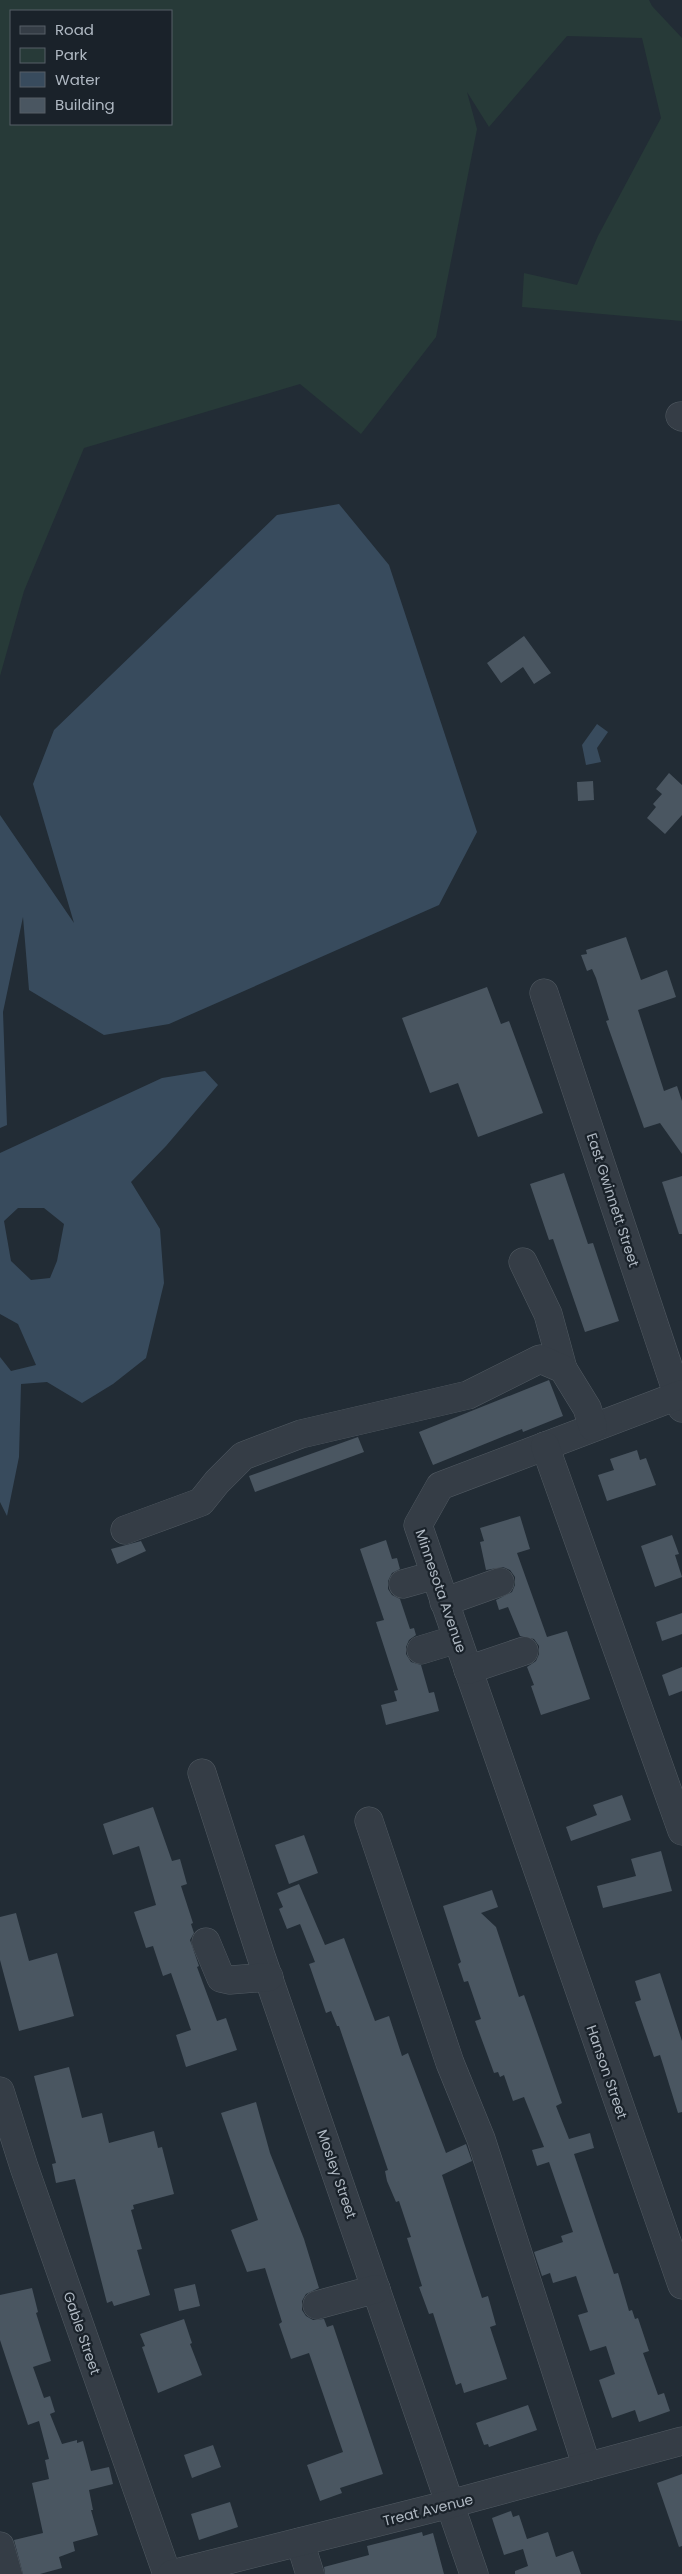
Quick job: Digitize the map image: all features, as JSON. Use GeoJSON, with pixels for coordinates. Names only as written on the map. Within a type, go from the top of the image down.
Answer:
{"type":"FeatureCollection","features":[{"type":"Feature","properties":{"kind":"street","name":"East Gwinnett Street"},"geometry":{"type":"LineString","coordinates":[[544,993],[681,1399]]}},
{"type":"Feature","properties":{"kind":"street"},"geometry":{"type":"LineString","coordinates":[[523,1262],[548,1314],[563,1369],[586,1408],[593,1428]]}},
{"type":"Feature","properties":{"kind":"street"},"geometry":{"type":"LineString","coordinates":[[125,1530],[201,1502],[217,1482],[243,1456],[301,1434],[468,1394],[540,1359],[563,1369]]}},
{"type":"Feature","properties":{"kind":"street","name":"Minnesota Avenue"},"geometry":{"type":"LineString","coordinates":[[534,1859],[418,1524],[440,1486],[593,1428],[681,1399]]}},
{"type":"Feature","properties":{"kind":"street"},"geometry":{"type":"LineString","coordinates":[[545,1446],[682,1831]]}},
{"type":"Feature","properties":{"kind":"street"},"geometry":{"type":"LineString","coordinates":[[403,1584],[435,1575]]}},
{"type":"Feature","properties":{"kind":"street"},"geometry":{"type":"LineString","coordinates":[[444,1602],[500,1582]]}},
{"type":"Feature","properties":{"kind":"street"},"geometry":{"type":"LineString","coordinates":[[421,1650],[457,1639]]}},
{"type":"Feature","properties":{"kind":"street"},"geometry":{"type":"LineString","coordinates":[[468,1670],[524,1651]]}},
{"type":"Feature","properties":{"kind":"street","name":"Mosley Street"},"geometry":{"type":"LineString","coordinates":[[202,1773],[269,1976],[474,2574]]}},
{"type":"Feature","properties":{"kind":"street"},"geometry":{"type":"LineString","coordinates":[[369,1821],[450,2063],[481,2139],[587,2467]]}},
{"type":"Feature","properties":{"kind":"street","name":"Hanson Street"},"geometry":{"type":"LineString","coordinates":[[534,1859],[682,2284]]}},
{"type":"Feature","properties":{"kind":"street"},"geometry":{"type":"LineString","coordinates":[[206,1942],[221,1978],[230,1980],[269,1976]]}},
{"type":"Feature","properties":{"kind":"street","name":"Gable Street"},"geometry":{"type":"LineString","coordinates":[[0,2091],[24,2167],[167,2574]]}},
{"type":"Feature","properties":{"kind":"street"},"geometry":{"type":"LineString","coordinates":[[317,2305],[376,2289]]}},
{"type":"Feature","properties":{"kind":"street","name":"Treat Avenue"},"geometry":{"type":"LineString","coordinates":[[172,2574],[450,2504],[682,2441]]}},
{"type":"Feature","properties":{"kind":"street"},"geometry":{"type":"LineString","coordinates":[[300,2542],[310,2574]]}},
{"type":"Feature","properties":{"kind":"street"},"geometry":{"type":"LineString","coordinates":[[0,2546],[8,2574]]}},
{"type":"Feature","properties":{"kind":"green space"},"geometry":{"type":"Polygon","coordinates":[[[0,0],[649,0],[652,6],[682,38],[682,321],[522,307],[524,273],[577,285],[598,236],[661,118],[642,38],[567,36],[489,127],[467,92],[477,129],[436,337],[361,434],[300,384],[84,448],[24,591],[0,676],[0,0]]]}},
{"type":"Feature","properties":{"kind":"water"},"geometry":{"type":"Polygon","coordinates":[[[339,504],[389,565],[477,832],[439,905],[169,1024],[104,1035],[29,990],[23,917],[3,1012],[7,1125],[0,1128],[0,815],[74,923],[33,784],[54,730],[277,515],[339,504]]]}},
{"type":"Feature","properties":{"kind":"water"},"geometry":{"type":"Polygon","coordinates":[[[597,724],[608,732],[597,748],[601,762],[586,765],[582,745],[597,724]]]}},
{"type":"Feature","properties":{"kind":"water"},"geometry":{"type":"Polygon","coordinates":[[[205,1071],[218,1085],[166,1146],[131,1182],[160,1229],[164,1283],[146,1358],[113,1384],[82,1403],[47,1382],[21,1384],[19,1457],[7,1516],[0,1502],[0,1357],[11,1371],[36,1365],[18,1324],[0,1314],[0,1153],[162,1078],[205,1071]],[[18,1208],[4,1221],[11,1261],[31,1280],[50,1278],[57,1261],[64,1224],[44,1208],[18,1208]]]}},
{"type":"Feature","properties":{"kind":"building"},"geometry":{"type":"Polygon","coordinates":[[[524,636],[551,673],[534,684],[523,667],[501,683],[487,663],[524,636]]]}},
{"type":"Feature","properties":{"kind":"building"},"geometry":{"type":"Polygon","coordinates":[[[669,773],[682,785],[682,815],[665,834],[647,818],[656,807],[653,804],[662,794],[656,789],[669,773]]]}},
{"type":"Feature","properties":{"kind":"building"},"geometry":{"type":"Polygon","coordinates":[[[593,781],[594,800],[578,801],[577,782],[593,781]]]}},
{"type":"Feature","properties":{"kind":"building"},"geometry":{"type":"Polygon","coordinates":[[[626,937],[641,980],[667,970],[676,997],[638,1010],[664,1091],[677,1086],[682,1101],[682,1154],[660,1123],[644,1128],[606,1021],[609,1020],[596,978],[592,969],[587,971],[581,955],[587,954],[586,950],[626,937]]]}},
{"type":"Feature","properties":{"kind":"building"},"geometry":{"type":"Polygon","coordinates":[[[487,987],[501,1024],[509,1021],[543,1113],[478,1137],[458,1083],[430,1093],[402,1018],[487,987]]]}},
{"type":"Feature","properties":{"kind":"building"},"geometry":{"type":"Polygon","coordinates":[[[564,1173],[588,1244],[593,1243],[619,1321],[585,1332],[553,1239],[549,1240],[530,1184],[564,1173]]]}},
{"type":"Feature","properties":{"kind":"building"},"geometry":{"type":"Polygon","coordinates":[[[682,1176],[682,1234],[679,1234],[662,1182],[682,1176]]]}},
{"type":"Feature","properties":{"kind":"building"},"geometry":{"type":"Polygon","coordinates":[[[549,1380],[563,1416],[523,1432],[522,1429],[433,1465],[419,1432],[549,1380]]]}},
{"type":"Feature","properties":{"kind":"building"},"geometry":{"type":"Polygon","coordinates":[[[358,1437],[364,1452],[255,1492],[249,1476],[358,1437]]]}},
{"type":"Feature","properties":{"kind":"building"},"geometry":{"type":"Polygon","coordinates":[[[637,1450],[640,1460],[646,1458],[656,1485],[607,1501],[598,1475],[614,1470],[610,1459],[637,1450]]]}},
{"type":"Feature","properties":{"kind":"building"},"geometry":{"type":"Polygon","coordinates":[[[520,1516],[530,1549],[517,1553],[547,1637],[567,1631],[590,1699],[541,1715],[531,1686],[534,1685],[527,1667],[536,1661],[539,1654],[539,1646],[534,1639],[520,1636],[508,1607],[499,1610],[496,1600],[512,1592],[515,1585],[515,1577],[510,1570],[503,1567],[486,1570],[480,1542],[484,1541],[480,1528],[520,1516]]]}},
{"type":"Feature","properties":{"kind":"building"},"geometry":{"type":"Polygon","coordinates":[[[672,1535],[679,1554],[675,1555],[682,1577],[655,1587],[641,1546],[672,1535]]]}},
{"type":"Feature","properties":{"kind":"building"},"geometry":{"type":"Polygon","coordinates":[[[386,1540],[392,1559],[397,1558],[400,1569],[392,1573],[388,1581],[388,1589],[392,1595],[400,1599],[410,1629],[414,1628],[416,1635],[409,1640],[406,1654],[411,1662],[421,1665],[429,1693],[434,1692],[439,1711],[386,1725],[381,1705],[397,1701],[394,1691],[398,1690],[376,1622],[384,1620],[360,1549],[386,1540]]]}},
{"type":"Feature","properties":{"kind":"building"},"geometry":{"type":"Polygon","coordinates":[[[141,1541],[146,1551],[117,1564],[111,1549],[141,1541]]]}},
{"type":"Feature","properties":{"kind":"building"},"geometry":{"type":"Polygon","coordinates":[[[682,1613],[682,1634],[662,1641],[656,1622],[682,1613]]]}},
{"type":"Feature","properties":{"kind":"building"},"geometry":{"type":"Polygon","coordinates":[[[682,1667],[682,1691],[669,1696],[662,1675],[682,1667]]]}},
{"type":"Feature","properties":{"kind":"building"},"geometry":{"type":"Polygon","coordinates":[[[622,1795],[631,1820],[571,1841],[566,1827],[597,1815],[593,1805],[622,1795]]]}},
{"type":"Feature","properties":{"kind":"building"},"geometry":{"type":"Polygon","coordinates":[[[153,1807],[172,1861],[180,1859],[187,1884],[181,1886],[193,1923],[191,1924],[194,1933],[190,1940],[199,1966],[197,1967],[217,2021],[226,2018],[237,2050],[186,2067],[176,2035],[191,2030],[171,1973],[163,1976],[153,1946],[146,1948],[134,1912],[156,1905],[139,1846],[113,1855],[103,1824],[153,1807]]]}},
{"type":"Feature","properties":{"kind":"building"},"geometry":{"type":"Polygon","coordinates":[[[304,1835],[318,1873],[289,1884],[275,1845],[304,1835]]]}},
{"type":"Feature","properties":{"kind":"building"},"geometry":{"type":"Polygon","coordinates":[[[661,1851],[672,1891],[603,1908],[597,1886],[636,1876],[631,1859],[661,1851]]]}},
{"type":"Feature","properties":{"kind":"building"},"geometry":{"type":"Polygon","coordinates":[[[299,1884],[325,1945],[344,1938],[375,2021],[389,2016],[402,2056],[408,2053],[446,2153],[466,2144],[472,2161],[442,2175],[482,2298],[488,2296],[496,2325],[490,2327],[507,2379],[464,2393],[461,2383],[456,2385],[433,2313],[429,2314],[419,2287],[422,2286],[407,2238],[411,2237],[399,2201],[396,2202],[387,2181],[385,2171],[388,2170],[339,2026],[337,2026],[331,2011],[326,2013],[309,1964],[315,1962],[300,1924],[287,1929],[279,1909],[283,1907],[277,1893],[299,1884]]]}},
{"type":"Feature","properties":{"kind":"building"},"geometry":{"type":"Polygon","coordinates":[[[492,1890],[498,1907],[481,1913],[496,1927],[519,1997],[524,1995],[562,2103],[556,2106],[569,2139],[590,2133],[594,2148],[574,2154],[614,2274],[618,2273],[629,2311],[632,2310],[635,2319],[638,2318],[649,2351],[643,2353],[658,2395],[664,2393],[670,2411],[639,2422],[635,2410],[612,2418],[599,2380],[615,2374],[606,2346],[590,2351],[578,2315],[588,2312],[576,2276],[553,2283],[550,2273],[542,2276],[534,2252],[563,2242],[561,2236],[573,2232],[549,2162],[537,2166],[532,2150],[544,2147],[524,2097],[513,2101],[504,2075],[500,2077],[498,2072],[494,2073],[475,2021],[481,2019],[468,1981],[464,1982],[458,1964],[461,1962],[443,1906],[492,1890]]]}},
{"type":"Feature","properties":{"kind":"building"},"geometry":{"type":"Polygon","coordinates":[[[16,1913],[29,1961],[57,1953],[74,2016],[19,2031],[0,1960],[0,1917],[16,1913]]]}},
{"type":"Feature","properties":{"kind":"building"},"geometry":{"type":"Polygon","coordinates":[[[660,1973],[682,2041],[682,2112],[678,2113],[660,2055],[654,2057],[635,2002],[641,2000],[635,1981],[660,1973]]]}},
{"type":"Feature","properties":{"kind":"building"},"geometry":{"type":"Polygon","coordinates":[[[69,2067],[82,2118],[102,2113],[109,2143],[154,2131],[158,2148],[162,2147],[174,2194],[133,2205],[134,2209],[131,2210],[142,2249],[137,2250],[150,2295],[114,2306],[112,2301],[107,2303],[75,2179],[56,2183],[52,2164],[56,2163],[34,2076],[69,2067]]]}},
{"type":"Feature","properties":{"kind":"building"},"geometry":{"type":"Polygon","coordinates":[[[256,2102],[270,2153],[304,2239],[319,2288],[306,2294],[302,2301],[302,2310],[306,2316],[313,2320],[324,2319],[327,2327],[333,2325],[383,2474],[340,2488],[342,2493],[320,2501],[307,2465],[343,2452],[309,2353],[291,2359],[279,2324],[282,2322],[265,2268],[247,2272],[231,2230],[258,2220],[221,2113],[256,2102]]]}},
{"type":"Feature","properties":{"kind":"building"},"geometry":{"type":"Polygon","coordinates":[[[195,2284],[200,2306],[179,2311],[174,2289],[195,2284]]]}},
{"type":"Feature","properties":{"kind":"building"},"geometry":{"type":"Polygon","coordinates":[[[32,2288],[38,2312],[36,2313],[51,2361],[33,2367],[44,2398],[50,2396],[55,2412],[50,2414],[62,2444],[77,2440],[77,2443],[83,2441],[91,2471],[109,2467],[113,2484],[89,2490],[93,2510],[91,2510],[98,2535],[73,2542],[75,2551],[59,2557],[62,2568],[40,2574],[23,2574],[14,2540],[43,2533],[32,2483],[49,2479],[45,2460],[49,2459],[39,2421],[28,2425],[0,2340],[0,2295],[32,2288]]]}},
{"type":"Feature","properties":{"kind":"building"},"geometry":{"type":"Polygon","coordinates":[[[184,2319],[192,2343],[190,2344],[202,2375],[158,2393],[142,2347],[145,2346],[140,2334],[184,2319]]]}},
{"type":"Feature","properties":{"kind":"building"},"geometry":{"type":"Polygon","coordinates":[[[528,2405],[537,2430],[489,2447],[488,2444],[484,2445],[476,2423],[528,2405]]]}},
{"type":"Feature","properties":{"kind":"building"},"geometry":{"type":"Polygon","coordinates":[[[213,2445],[221,2467],[192,2478],[184,2455],[213,2445]]]}},
{"type":"Feature","properties":{"kind":"building"},"geometry":{"type":"Polygon","coordinates":[[[682,2474],[682,2546],[679,2547],[657,2483],[682,2474]]]}},
{"type":"Feature","properties":{"kind":"building"},"geometry":{"type":"Polygon","coordinates":[[[230,2502],[238,2527],[199,2540],[191,2514],[230,2502]]]}},
{"type":"Feature","properties":{"kind":"building"},"geometry":{"type":"Polygon","coordinates":[[[511,2511],[513,2517],[519,2515],[527,2539],[548,2532],[556,2557],[573,2551],[581,2574],[515,2574],[515,2571],[528,2566],[523,2549],[504,2555],[492,2518],[511,2511]]]}},
{"type":"Feature","properties":{"kind":"building"},"geometry":{"type":"Polygon","coordinates":[[[422,2532],[423,2536],[433,2533],[444,2574],[325,2574],[324,2567],[369,2555],[367,2546],[422,2532]]]}}]}
